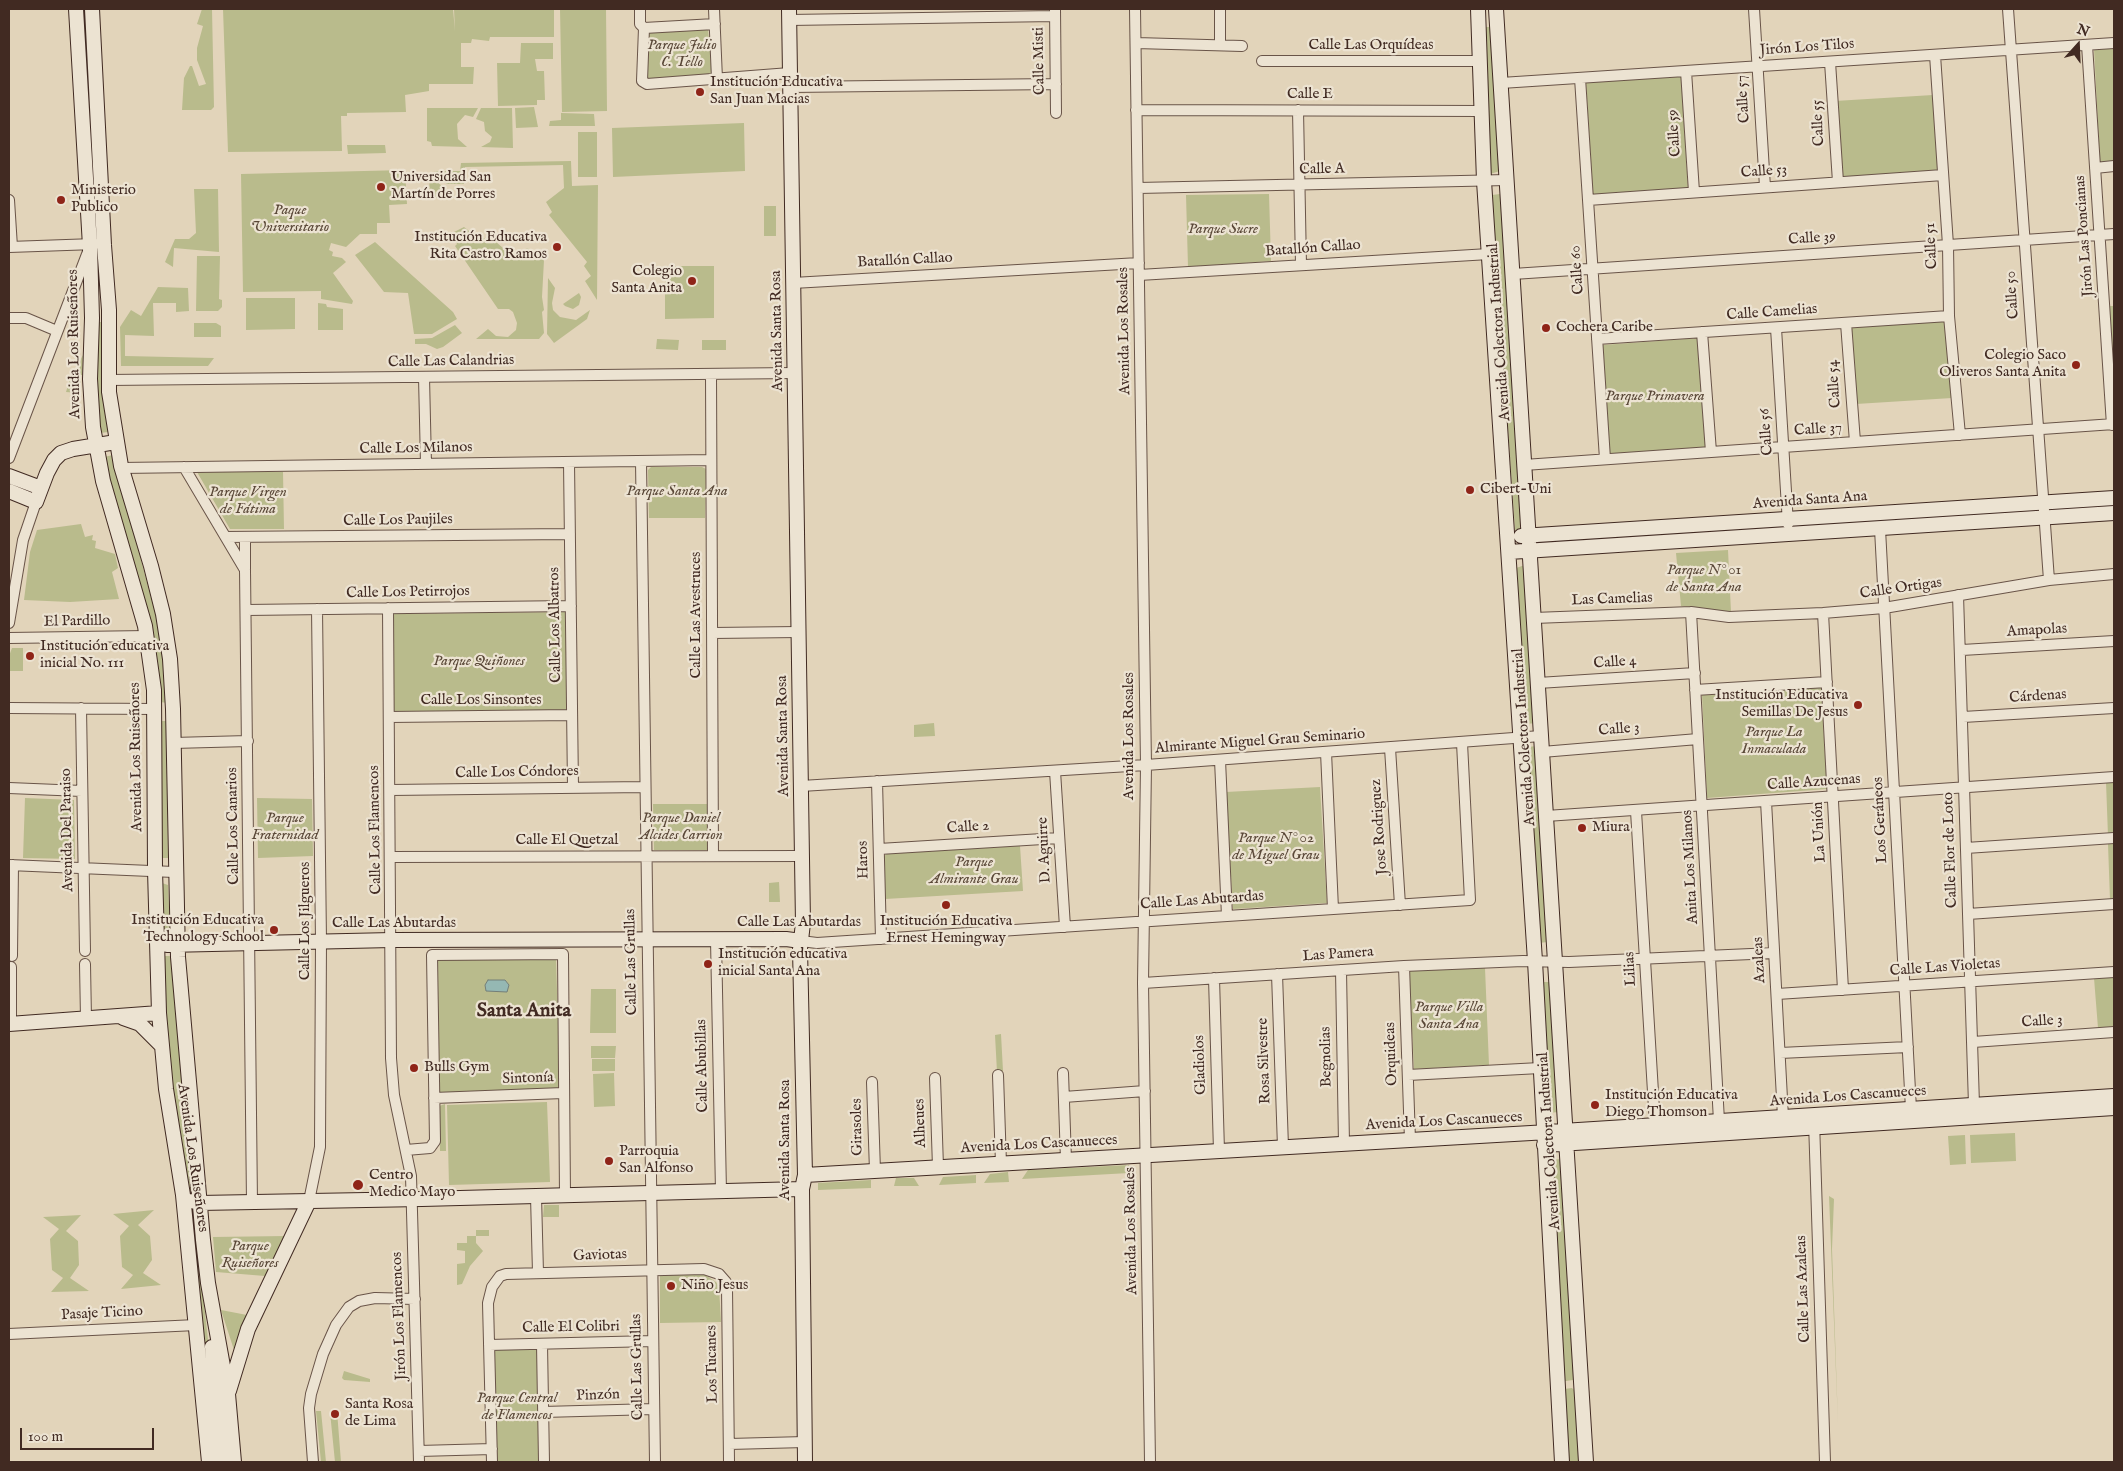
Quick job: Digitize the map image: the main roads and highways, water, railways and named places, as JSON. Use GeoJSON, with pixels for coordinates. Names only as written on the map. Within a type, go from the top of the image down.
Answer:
{"type":"FeatureCollection","features":[{"type":"Feature","properties":{"kind":"main road","name":"Avenida Los Ruiseñores"},"geometry":{"type":"LineString","coordinates":[[76,9],[94,244],[109,310],[108,380],[116,442],[121,468],[163,614],[170,667],[177,945],[222,1462]]}},
{"type":"Feature","properties":{"kind":"main road","name":"Avenida Los Ruiseñores"},"geometry":{"type":"LineString","coordinates":[[92,9],[94,244],[90,379],[96,445],[147,636],[155,709],[154,870],[159,1014],[183,1195],[209,1462]]}},
{"type":"Feature","properties":{"kind":"main road","name":"Avenida Colectora Industrial"},"geometry":{"type":"LineString","coordinates":[[1478,9],[1484,181],[1510,552],[1535,961],[1562,1462]]}},
{"type":"Feature","properties":{"kind":"main road","name":"Avenida Colectora Industrial"},"geometry":{"type":"LineString","coordinates":[[1496,9],[1586,1462]]}},
{"type":"Feature","properties":{"kind":"main road","name":"Avenida Santa Rosa"},"geometry":{"type":"LineString","coordinates":[[789,14],[804,929],[801,941],[805,1175],[802,1189],[805,1462]]}},
{"type":"Feature","properties":{"kind":"main road"},"geometry":{"type":"LineString","coordinates":[[9,491],[31,500],[36,486],[54,460],[61,454],[116,442]]}},
{"type":"Feature","properties":{"kind":"main road"},"geometry":{"type":"LineString","coordinates":[[9,476],[36,486]]}},
{"type":"Feature","properties":{"kind":"main road","name":"Avenida Santa Ana"},"geometry":{"type":"LineString","coordinates":[[1509,537],[2114,498]]}},
{"type":"Feature","properties":{"kind":"main road","name":"Avenida Santa Ana"},"geometry":{"type":"LineString","coordinates":[[1510,552],[2114,513]]}},
{"type":"Feature","properties":{"kind":"main road","name":"Calle Las Abutardas"},"geometry":{"type":"LineString","coordinates":[[157,946],[392,940],[801,941]]}},
{"type":"Feature","properties":{"kind":"main road"},"geometry":{"type":"LineString","coordinates":[[10,1024],[159,1014]]}},
{"type":"Feature","properties":{"kind":"main road"},"geometry":{"type":"LineString","coordinates":[[114,1017],[140,1024],[162,1046]]}},
{"type":"Feature","properties":{"kind":"main road","name":"Avenida Los Cascanueces"},"geometry":{"type":"LineString","coordinates":[[1566,1137],[1655,1125],[1783,1117],[1814,1121],[1911,1109],[2114,1096]]}},
{"type":"Feature","properties":{"kind":"main road","name":"Avenida Los Cascanueces"},"geometry":{"type":"LineString","coordinates":[[805,1175],[1410,1140],[1544,1138],[1814,1121],[2114,1108]]}},
{"type":"Feature","properties":{"kind":"main road"},"geometry":{"type":"LineString","coordinates":[[183,1195],[199,1203],[802,1189]]}},
{"type":"Feature","properties":{"kind":"main road"},"geometry":{"type":"LineString","coordinates":[[228,1394],[248,1329],[308,1201]]}},
{"type":"Feature","properties":{"kind":"main road","name":"Avenida Los Ruiseñores"},"geometry":{"type":"LineString","coordinates":[[208,1284],[228,1394],[234,1462]]}},
{"type":"Feature","properties":{"kind":"main road","name":"Avenida Los Ruiseñores"},"geometry":{"type":"LineString","coordinates":[[200,1359],[220,1439]]}},
{"type":"Feature","properties":{"kind":"main road"},"geometry":{"type":"LineString","coordinates":[[1558,1382],[1581,1382]]}},
{"type":"Feature","properties":{"kind":"water"},"geometry":{"type":"Polygon","coordinates":[[[488,980],[505,980],[509,985],[507,992],[486,991],[485,985],[488,980]]]}},
{"type":"Feature","properties":{"kind":"place","name":"Institución Educativa San Juan Macias"},"geometry":{"type":"Point","coordinates":[700,92]}},
{"type":"Feature","properties":{"kind":"place","name":"Universidad San Martín de Porres"},"geometry":{"type":"Point","coordinates":[381,187]}},
{"type":"Feature","properties":{"kind":"place","name":"Ministerio Publico"},"geometry":{"type":"Point","coordinates":[61,200]}},
{"type":"Feature","properties":{"kind":"place","name":"Institución Educativa Rita Castro Ramos"},"geometry":{"type":"Point","coordinates":[557,247]}},
{"type":"Feature","properties":{"kind":"place","name":"Colegio Santa Anita"},"geometry":{"type":"Point","coordinates":[692,281]}},
{"type":"Feature","properties":{"kind":"place","name":"Cochera Caribe"},"geometry":{"type":"Point","coordinates":[1546,328]}},
{"type":"Feature","properties":{"kind":"place","name":"Colegio Saco Oliveros Santa Anita"},"geometry":{"type":"Point","coordinates":[2076,365]}},
{"type":"Feature","properties":{"kind":"place","name":"Cibert-Uni"},"geometry":{"type":"Point","coordinates":[1470,490]}},
{"type":"Feature","properties":{"kind":"place","name":"Institución educativa inicial No. 111"},"geometry":{"type":"Point","coordinates":[30,656]}},
{"type":"Feature","properties":{"kind":"place","name":"Institución Educativa Semillas De Jesus"},"geometry":{"type":"Point","coordinates":[1858,705]}},
{"type":"Feature","properties":{"kind":"place","name":"Miura"},"geometry":{"type":"Point","coordinates":[1582,828]}},
{"type":"Feature","properties":{"kind":"place","name":"Institución Educativa Ernest Hemingway"},"geometry":{"type":"Point","coordinates":[946,905]}},
{"type":"Feature","properties":{"kind":"place","name":"Institución Educativa Technology School"},"geometry":{"type":"Point","coordinates":[274,930]}},
{"type":"Feature","properties":{"kind":"place","name":"Institución educativa inicial Santa Ana"},"geometry":{"type":"Point","coordinates":[708,964]}},
{"type":"Feature","properties":{"kind":"place","name":"Bulls Gym"},"geometry":{"type":"Point","coordinates":[414,1068]}},
{"type":"Feature","properties":{"kind":"place","name":"Institución Educativa Diego Thomson"},"geometry":{"type":"Point","coordinates":[1595,1105]}},
{"type":"Feature","properties":{"kind":"place","name":"Parroquia San Alfonso"},"geometry":{"type":"Point","coordinates":[609,1161]}},
{"type":"Feature","properties":{"kind":"place","name":"Centro Medico Mayo"},"geometry":{"type":"Point","coordinates":[358,1185]}},
{"type":"Feature","properties":{"kind":"place","name":"Niño Jesus"},"geometry":{"type":"Point","coordinates":[671,1286]}},
{"type":"Feature","properties":{"kind":"place","name":"Santa Rosa de Lima"},"geometry":{"type":"Point","coordinates":[335,1414]}},
{"type":"Feature","properties":{"kind":"district","name":"Santa Anita"},"geometry":{"type":"Point","coordinates":[524,1012]}},
{"type":"Feature","properties":{"kind":"park label","name":"Parque Julio C. Tello"},"geometry":{"type":"Point","coordinates":[682,54]}},
{"type":"Feature","properties":{"kind":"park label","name":"Paque Universitario"},"geometry":{"type":"Point","coordinates":[290,220]}},
{"type":"Feature","properties":{"kind":"park label","name":"Parque Sucre"},"geometry":{"type":"Point","coordinates":[1223,230]}},
{"type":"Feature","properties":{"kind":"park label","name":"Parque Primavera"},"geometry":{"type":"Point","coordinates":[1655,397]}},
{"type":"Feature","properties":{"kind":"park label","name":"Parque Santa Ana"},"geometry":{"type":"Point","coordinates":[677,492]}},
{"type":"Feature","properties":{"kind":"park label","name":"Parque Virgen de Fátima"},"geometry":{"type":"Point","coordinates":[248,502]}},
{"type":"Feature","properties":{"kind":"park label","name":"Parque N° 01 de Santa Ana"},"geometry":{"type":"Point","coordinates":[1704,580]}},
{"type":"Feature","properties":{"kind":"park label","name":"Parque Quiñones"},"geometry":{"type":"Point","coordinates":[479,662]}},
{"type":"Feature","properties":{"kind":"park label","name":"Parque La Inmaculada"},"geometry":{"type":"Point","coordinates":[1774,742]}},
{"type":"Feature","properties":{"kind":"park label","name":"Parque Fraternidad"},"geometry":{"type":"Point","coordinates":[285,828]}},
{"type":"Feature","properties":{"kind":"park label","name":"Parque Daniel Alcides Carrion"},"geometry":{"type":"Point","coordinates":[681,828]}},
{"type":"Feature","properties":{"kind":"park label","name":"Parque N° 02 de Miguel Grau"},"geometry":{"type":"Point","coordinates":[1276,848]}},
{"type":"Feature","properties":{"kind":"park label","name":"Parque Almirante Grau"},"geometry":{"type":"Point","coordinates":[974,872]}},
{"type":"Feature","properties":{"kind":"park label","name":"Parque Villa Santa Ana"},"geometry":{"type":"Point","coordinates":[1449,1016]}},
{"type":"Feature","properties":{"kind":"park label","name":"Parque Ruiseñores"},"geometry":{"type":"Point","coordinates":[250,1256]}},
{"type":"Feature","properties":{"kind":"park label","name":"Parque Central de Flamencos"},"geometry":{"type":"Point","coordinates":[517,1408]}}]}
